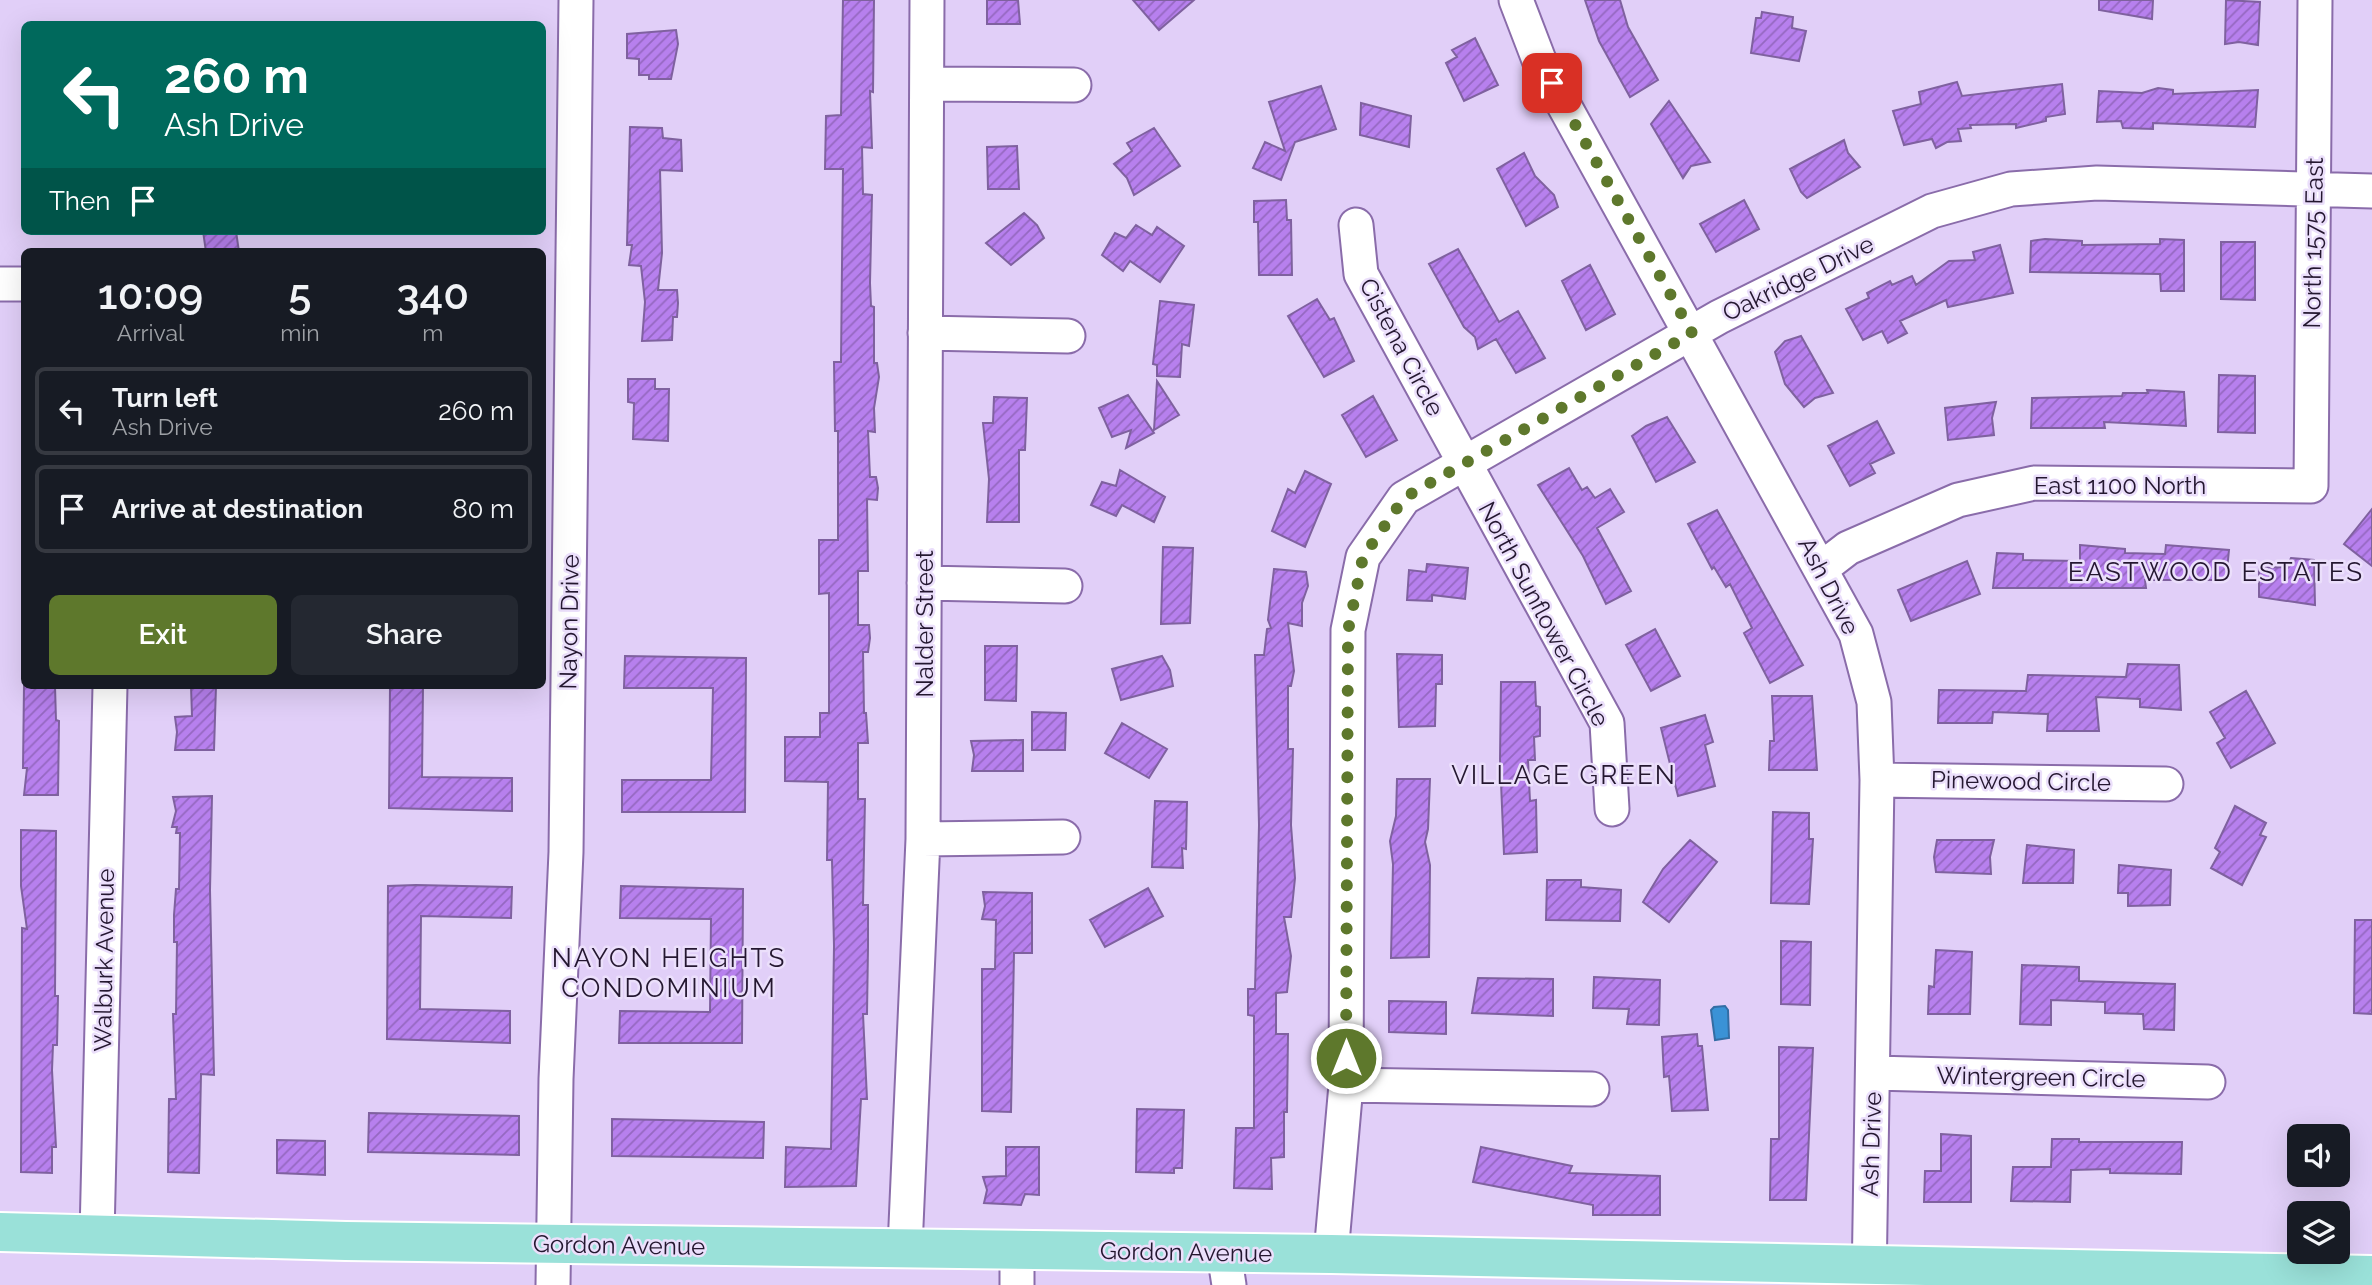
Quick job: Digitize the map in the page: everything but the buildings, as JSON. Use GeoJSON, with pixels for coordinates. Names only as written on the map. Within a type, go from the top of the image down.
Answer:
{"type":"FeatureCollection","features":[{"type":"Feature","properties":{"kind":"main road","name":"Gordon Avenue"},"geometry":{"type":"LineString","coordinates":[[0,1232],[905,1248],[1017,1268],[1227,1269],[1331,1254],[1869,1275],[2372,1275]]}},
{"type":"Feature","properties":{"kind":"street","name":"Nayon Drive"},"geometry":{"type":"LineString","coordinates":[[553,1285],[552,1243],[566,852],[576,0]]}},
{"type":"Feature","properties":{"kind":"street","name":"Nalder Street"},"geometry":{"type":"LineString","coordinates":[[905,1248],[923,839],[927,0]]}},
{"type":"Feature","properties":{"kind":"street","name":"Ash Drive"},"geometry":{"type":"LineString","coordinates":[[1516,0],[1539,60],[1822,568],[1856,634],[1874,702],[1877,780],[1869,1275]]}},
{"type":"Feature","properties":{"kind":"street","name":"North 1575 East"},"geometry":{"type":"LineString","coordinates":[[2311,486],[2315,0]]}},
{"type":"Feature","properties":{"kind":"street"},"geometry":{"type":"LineString","coordinates":[[927,85],[1074,86]]}},
{"type":"Feature","properties":{"kind":"street","name":"Oakridge Drive"},"geometry":{"type":"LineString","coordinates":[[1331,1254],[1346,1085],[1348,631],[1363,557],[1404,498],[1727,312],[1932,211],[2011,189],[2097,183],[2372,191]]}},
{"type":"Feature","properties":{"kind":"street","name":"Cistena Circle"},"geometry":{"type":"LineString","coordinates":[[1356,225],[1361,274],[1465,464]]}},
{"type":"Feature","properties":{"kind":"street"},"geometry":{"type":"LineString","coordinates":[[0,284],[21,284]]}},
{"type":"Feature","properties":{"kind":"street"},"geometry":{"type":"LineString","coordinates":[[925,333],[1068,336]]}},
{"type":"Feature","properties":{"kind":"street","name":"North Sunflower Circle"},"geometry":{"type":"LineString","coordinates":[[1465,464],[1607,723],[1612,809]]}},
{"type":"Feature","properties":{"kind":"street","name":"East 1100 North"},"geometry":{"type":"LineString","coordinates":[[1822,568],[1848,548],[1958,500],[2034,483],[2311,486]]}},
{"type":"Feature","properties":{"kind":"street"},"geometry":{"type":"LineString","coordinates":[[924,583],[1065,586]]}},
{"type":"Feature","properties":{"kind":"street","name":"Walburk Avenue"},"geometry":{"type":"LineString","coordinates":[[97,1235],[110,689]]}},
{"type":"Feature","properties":{"kind":"street","name":"Pinewood Circle"},"geometry":{"type":"LineString","coordinates":[[1877,780],[2165,784]]}},
{"type":"Feature","properties":{"kind":"street"},"geometry":{"type":"LineString","coordinates":[[923,839],[1063,837]]}},
{"type":"Feature","properties":{"kind":"street","name":"Wintergreen Circle"},"geometry":{"type":"LineString","coordinates":[[1874,1073],[2208,1082]]}},
{"type":"Feature","properties":{"kind":"street"},"geometry":{"type":"LineString","coordinates":[[1346,1085],[1592,1089]]}},
{"type":"Feature","properties":{"kind":"water"},"geometry":{"type":"Polygon","coordinates":[[[1725,1006],[1728,1010],[1729,1038],[1715,1040],[1711,1010],[1725,1006]]]}},
{"type":"Feature","properties":{"kind":"district","name":"EASTWOOD ESTATES"},"geometry":{"type":"Point","coordinates":[2216,572]}},
{"type":"Feature","properties":{"kind":"district","name":"VILLAGE GREEN"},"geometry":{"type":"Point","coordinates":[1564,775]}},
{"type":"Feature","properties":{"kind":"district","name":"NAYON HEIGHTS CONDOMINIUM"},"geometry":{"type":"Point","coordinates":[669,973]}},
{"type":"Feature","properties":{"kind":"route"},"geometry":{"type":"LineString","coordinates":[[1346,1058],[1348,631],[1363,557],[1404,498],[1692,333],[1552,83]]}}]}
